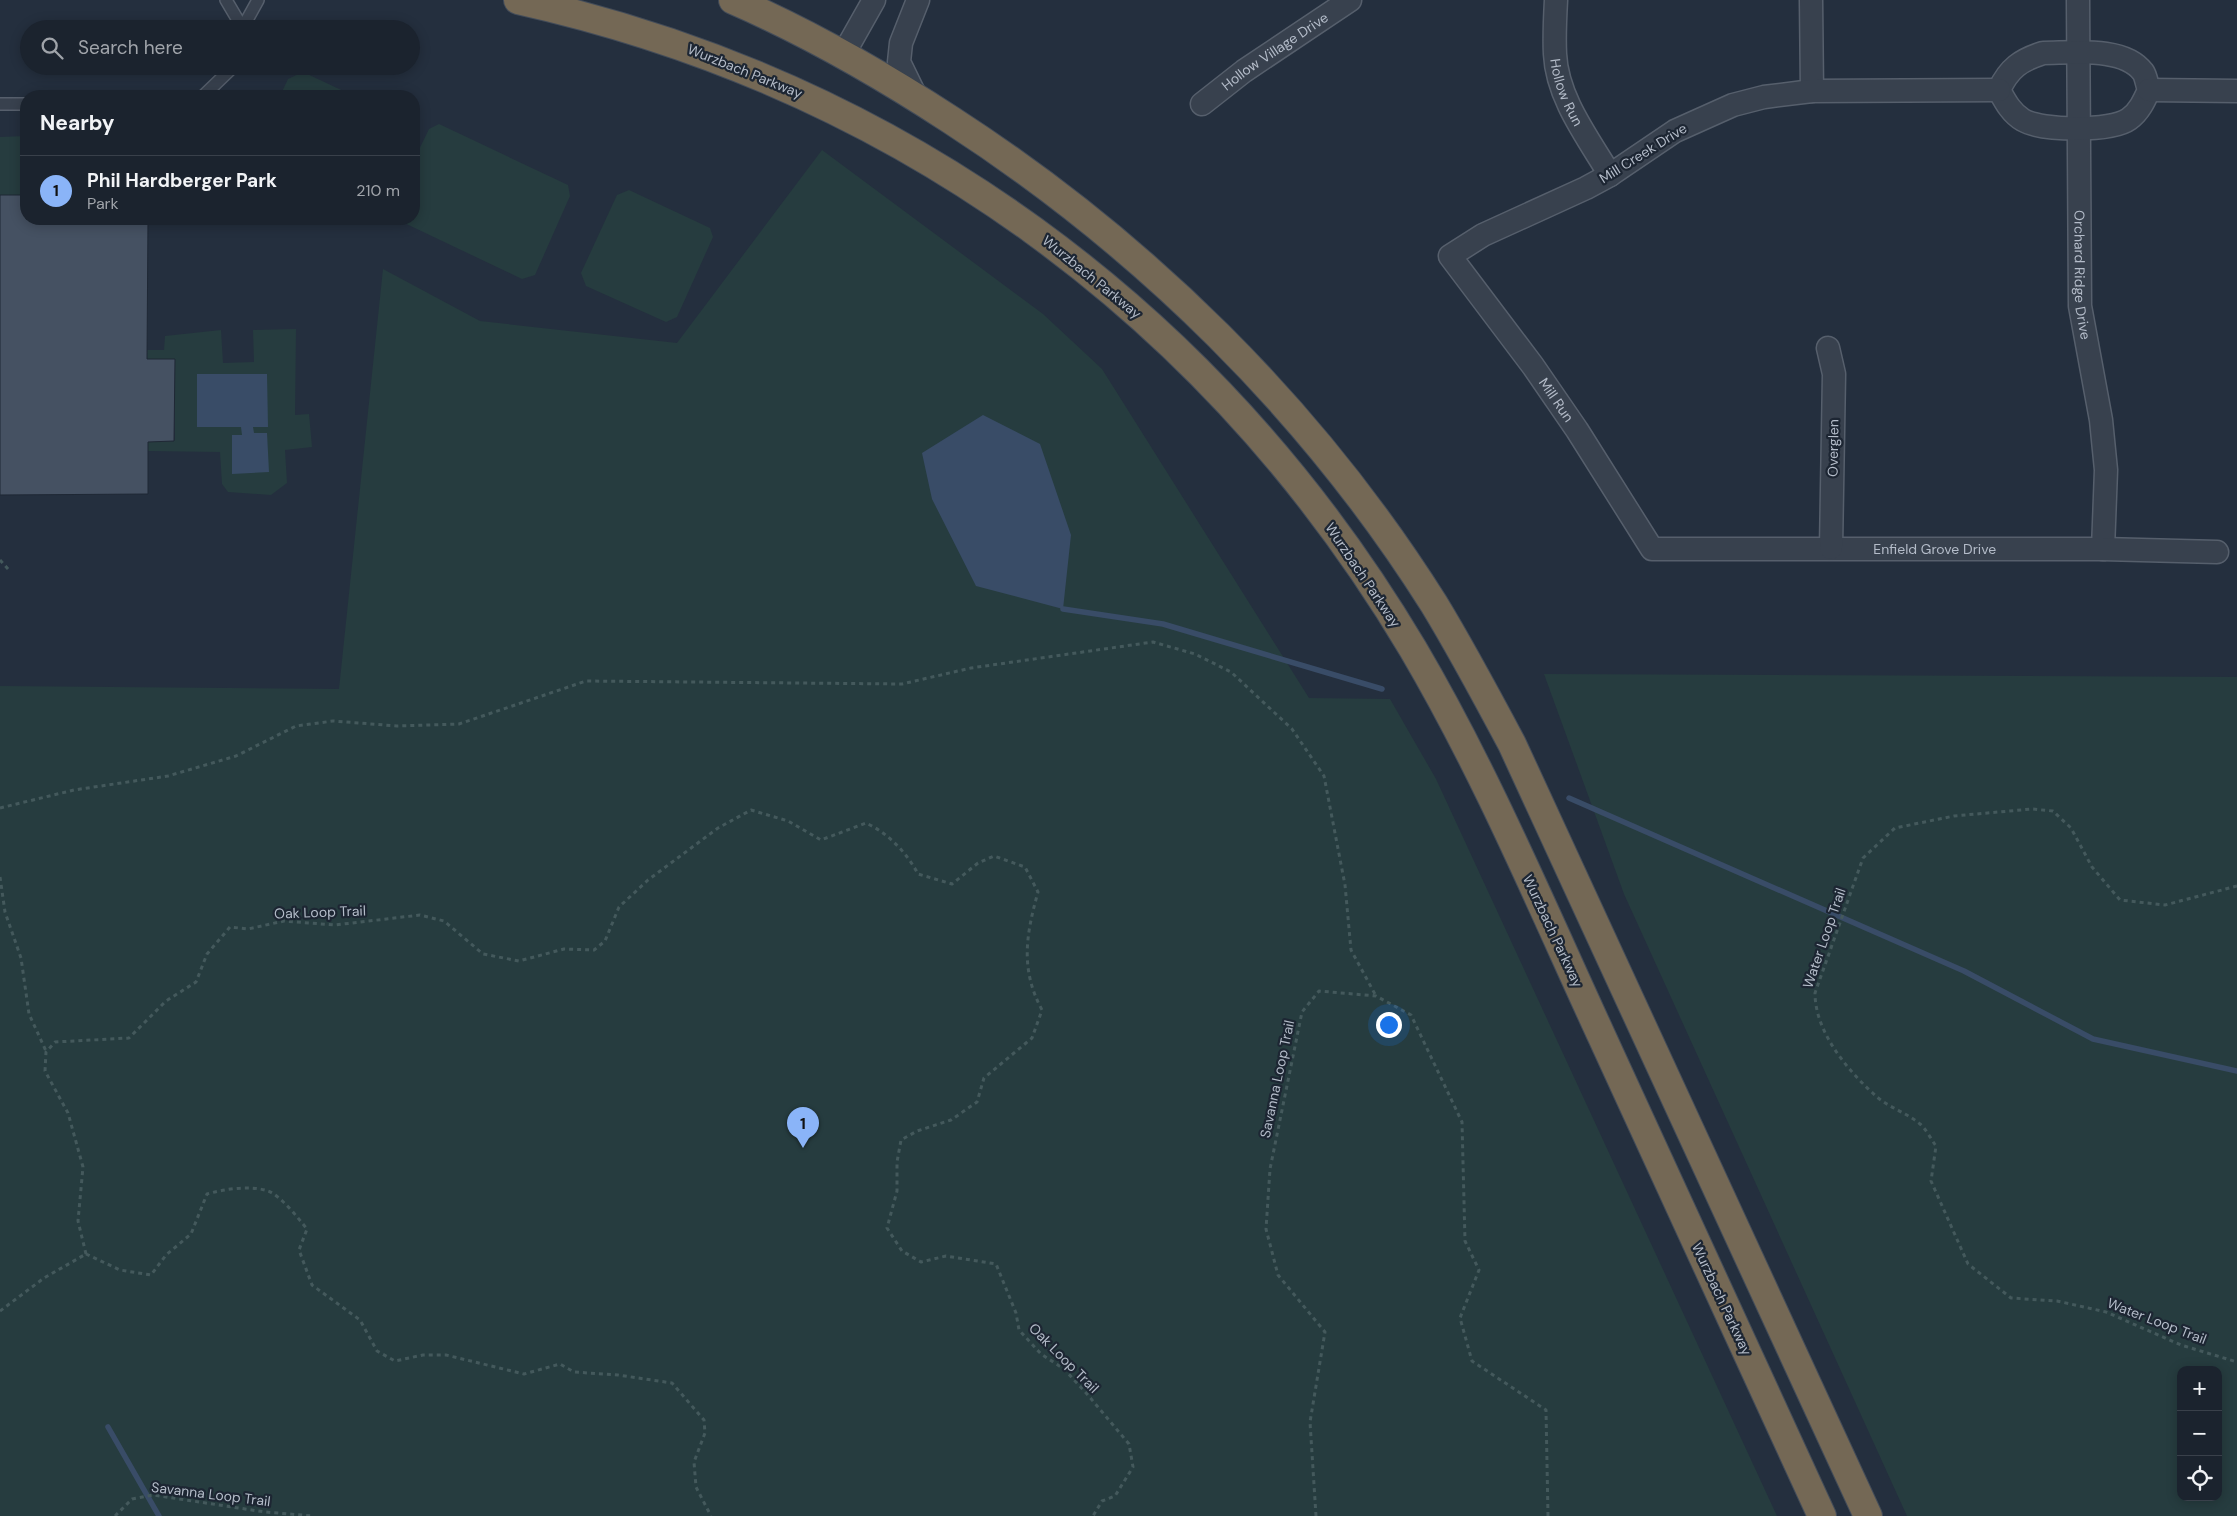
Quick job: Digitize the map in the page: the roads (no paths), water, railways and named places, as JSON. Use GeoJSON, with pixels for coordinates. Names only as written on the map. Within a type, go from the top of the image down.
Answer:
{"type":"FeatureCollection","features":[{"type":"Feature","properties":{"kind":"highway","name":"Wurzbach Parkway"},"geometry":{"type":"LineString","coordinates":[[518,0],[668,41],[736,66],[820,102],[896,142],[964,182],[1062,250],[1129,305],[1266,445],[1350,553],[1407,640],[1446,708],[1509,836],[1822,1516]]}},
{"type":"Feature","properties":{"kind":"highway"},"geometry":{"type":"LineString","coordinates":[[733,0],[843,55],[916,98],[1024,169],[1076,208],[1141,262],[1203,319],[1258,376],[1311,436],[1349,484],[1433,603],[1494,711],[1553,832],[1868,1516]]}},
{"type":"Feature","properties":{"kind":"street"},"geometry":{"type":"LineString","coordinates":[[843,55],[874,0]]}},
{"type":"Feature","properties":{"kind":"street"},"geometry":{"type":"LineString","coordinates":[[916,98],[899,62],[901,43],[918,0]]}},
{"type":"Feature","properties":{"kind":"street","name":"Hollow Village Drive"},"geometry":{"type":"LineString","coordinates":[[1202,104],[1244,71],[1350,0]]}},
{"type":"Feature","properties":{"kind":"street","name":"Hollow Run"},"geometry":{"type":"LineString","coordinates":[[1556,0],[1555,56],[1564,91],[1570,108],[1610,175]]}},
{"type":"Feature","properties":{"kind":"street"},"geometry":{"type":"LineString","coordinates":[[1811,0],[1812,91]]}},
{"type":"Feature","properties":{"kind":"street","name":"Orchard Ridge Drive"},"geometry":{"type":"LineString","coordinates":[[2078,0],[2080,306],[2101,420],[2106,470],[2104,548]]}},
{"type":"Feature","properties":{"kind":"street"},"geometry":{"type":"LineString","coordinates":[[2043,53],[2078,53],[2116,55],[2131,61],[2144,72],[2149,90],[2140,108],[2131,118],[2120,124],[2078,127],[2038,125],[2023,120],[2011,110],[1999,90],[2006,74],[2018,63],[2043,53]]}},
{"type":"Feature","properties":{"kind":"street","name":"Mill Creek Drive"},"geometry":{"type":"LineString","coordinates":[[1450,256],[1483,235],[1586,188],[1610,175],[1675,131],[1703,116],[1764,97],[1812,91],[1999,90]]}},
{"type":"Feature","properties":{"kind":"street"},"geometry":{"type":"LineString","coordinates":[[2149,90],[2237,91]]}},
{"type":"Feature","properties":{"kind":"street","name":"Mill Run"},"geometry":{"type":"LineString","coordinates":[[1450,256],[1533,366],[1577,430],[1652,549]]}},
{"type":"Feature","properties":{"kind":"street","name":"Overglen"},"geometry":{"type":"LineString","coordinates":[[1828,348],[1834,374],[1831,548]]}},
{"type":"Feature","properties":{"kind":"street","name":"Enfield Grove Drive"},"geometry":{"type":"LineString","coordinates":[[1652,549],[2104,548],[2218,552]]}},
{"type":"Feature","properties":{"kind":"lane"},"geometry":{"type":"LineString","coordinates":[[226,0],[237,20]]}},
{"type":"Feature","properties":{"kind":"lane"},"geometry":{"type":"LineString","coordinates":[[247,20],[258,0]]}},
{"type":"Feature","properties":{"kind":"lane"},"geometry":{"type":"LineString","coordinates":[[209,90],[225,75]]}},
{"type":"Feature","properties":{"kind":"lane"},"geometry":{"type":"LineString","coordinates":[[0,104],[20,104]]}},
{"type":"Feature","properties":{"kind":"water"},"geometry":{"type":"Polygon","coordinates":[[[197,374],[267,374],[268,427],[253,427],[254,433],[267,433],[269,472],[232,474],[232,435],[242,435],[241,427],[197,427],[197,374]]]}},
{"type":"Feature","properties":{"kind":"water"},"geometry":{"type":"Polygon","coordinates":[[[983,415],[1040,444],[1071,535],[1063,609],[976,586],[932,499],[922,453],[983,415]]]}},
{"type":"Feature","properties":{"kind":"waterway"},"geometry":{"type":"LineString","coordinates":[[1063,609],[1163,624],[1382,689]]}},
{"type":"Feature","properties":{"kind":"waterway"},"geometry":{"type":"LineString","coordinates":[[1569,798],[1964,971],[2093,1039],[2237,1071]]}},
{"type":"Feature","properties":{"kind":"waterway"},"geometry":{"type":"LineString","coordinates":[[108,1427],[159,1516]]}},
{"type":"Feature","properties":{"kind":"place","name":"Phil Hardberger Park"},"geometry":{"type":"Point","coordinates":[803,1148]}}]}
